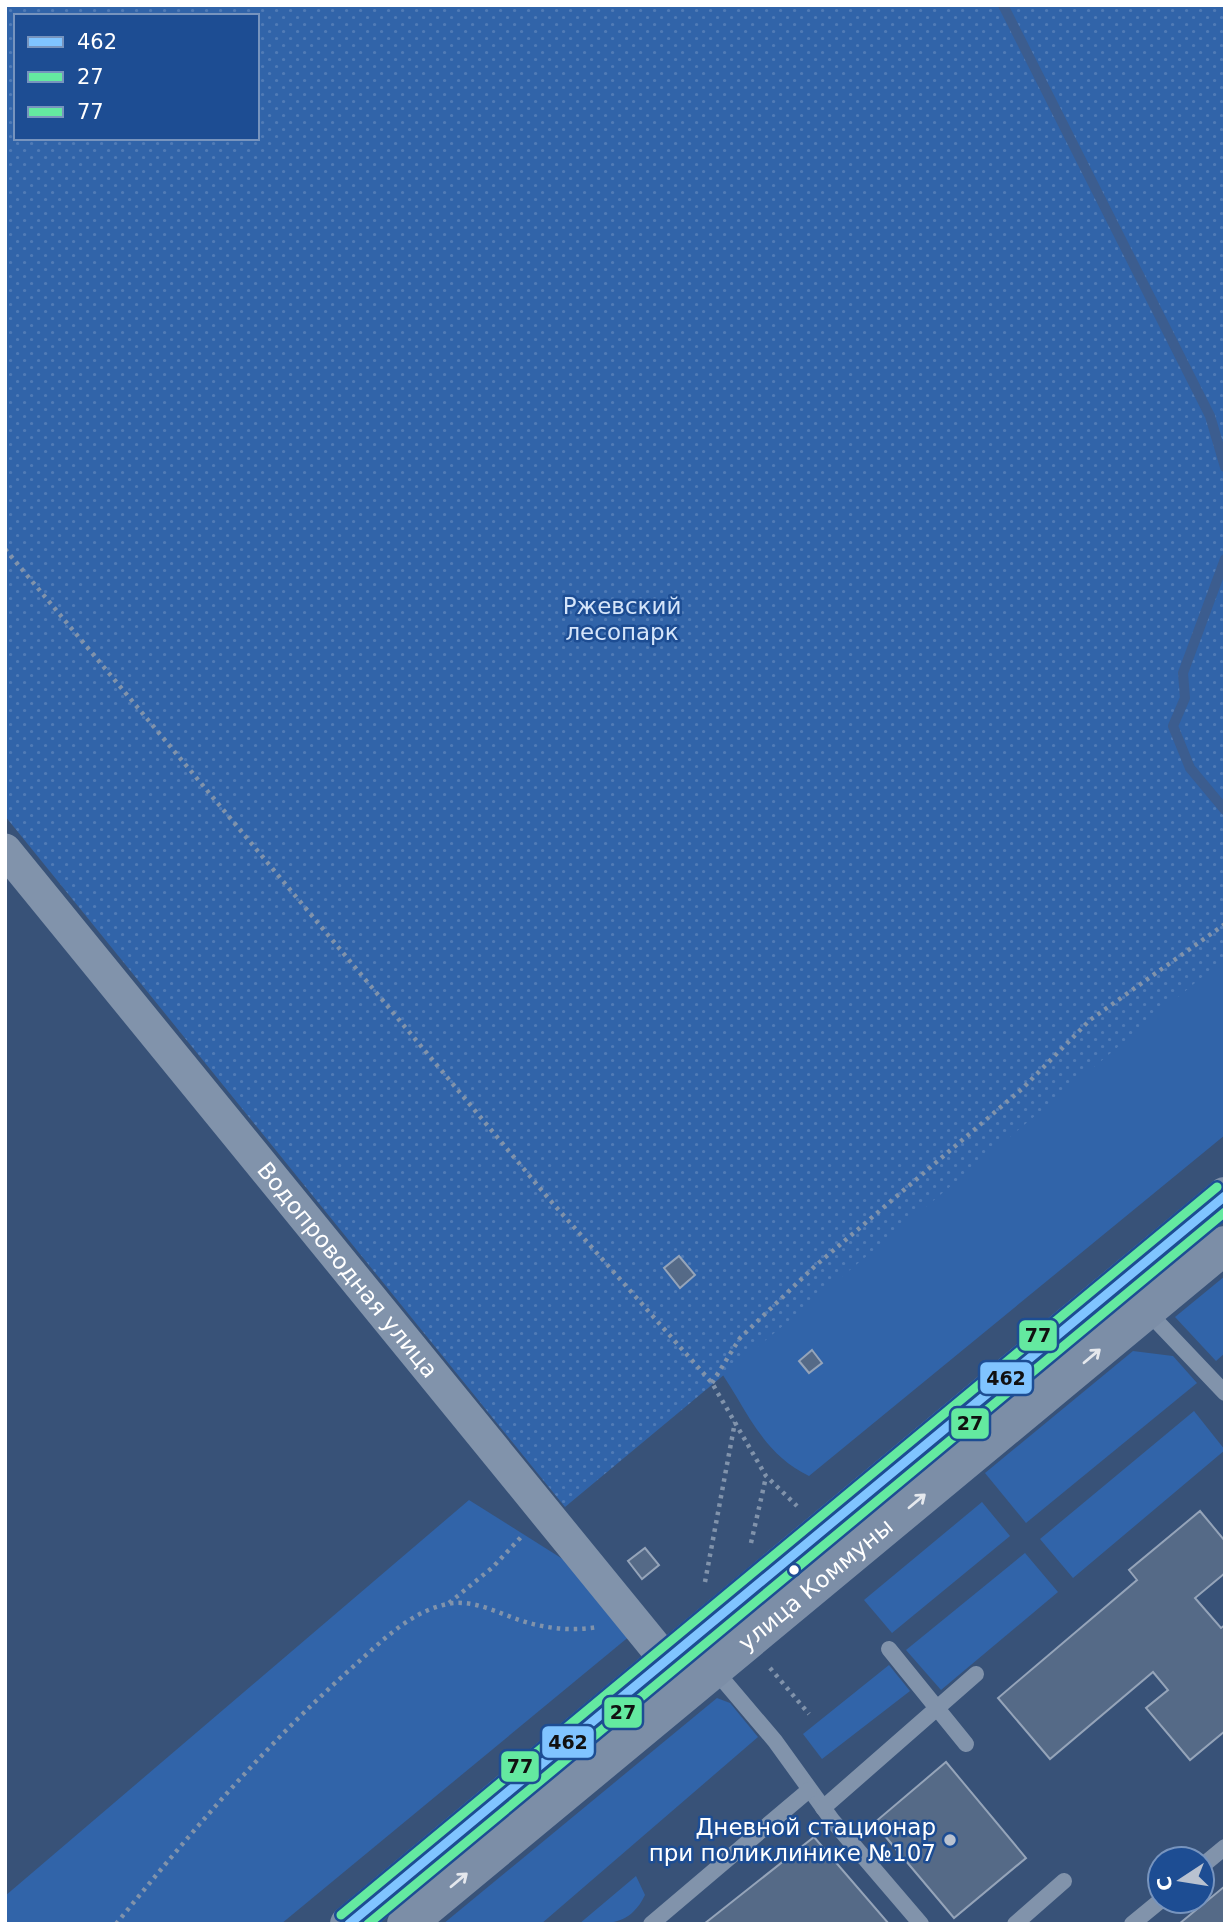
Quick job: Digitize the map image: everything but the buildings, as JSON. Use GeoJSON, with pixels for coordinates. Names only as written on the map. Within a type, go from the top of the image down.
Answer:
{"type":"FeatureCollection","features":[{"type":"Feature","properties":{"kind":"main road","name":"улица Коммуны"},"geometry":{"type":"LineString","coordinates":[[406,1924],[690,1665],[1122,1282],[1225,1196]]}},
{"type":"Feature","properties":{"kind":"main road","name":"улица Коммуны"},"geometry":{"type":"LineString","coordinates":[[366,1918],[1146,1311],[1225,1245]]}},
{"type":"Feature","properties":{"kind":"street","name":"Водопроводная улица"},"geometry":{"type":"LineString","coordinates":[[5,850],[634,1621],[690,1665]]}},
{"type":"Feature","properties":{"kind":"lane"},"geometry":{"type":"LineString","coordinates":[[1122,1282],[1146,1311],[1225,1393]]}},
{"type":"Feature","properties":{"kind":"lane"},"geometry":{"type":"LineString","coordinates":[[889,1649],[966,1744]]}},
{"type":"Feature","properties":{"kind":"lane"},"geometry":{"type":"LineString","coordinates":[[690,1665],[775,1741],[823,1808],[921,1924]]}},
{"type":"Feature","properties":{"kind":"lane"},"geometry":{"type":"LineString","coordinates":[[823,1808],[976,1674]]}},
{"type":"Feature","properties":{"kind":"lane"},"geometry":{"type":"LineString","coordinates":[[651,1924],[810,1790]]}},
{"type":"Feature","properties":{"kind":"lane"},"geometry":{"type":"LineString","coordinates":[[1015,1924],[1064,1881]]}},
{"type":"Feature","properties":{"kind":"lane"},"geometry":{"type":"LineString","coordinates":[[1132,1924],[1146,1912]]}},
{"type":"Feature","properties":{"kind":"path"},"geometry":{"type":"LineString","coordinates":[[5,549],[549,1199],[712,1383],[766,1476],[800,1509]]}},
{"type":"Feature","properties":{"kind":"path"},"geometry":{"type":"LineString","coordinates":[[712,1383],[740,1338],[814,1267],[1023,1088],[1090,1020],[1225,924]]}},
{"type":"Feature","properties":{"kind":"path"},"geometry":{"type":"LineString","coordinates":[[703,1590],[735,1422]]}},
{"type":"Feature","properties":{"kind":"path"},"geometry":{"type":"LineString","coordinates":[[750,1551],[766,1476]]}},
{"type":"Feature","properties":{"kind":"path"},"geometry":{"type":"LineString","coordinates":[[117,1924],[229,1788],[315,1700],[415,1615],[449,1604],[493,1567],[531,1527],[541,1507]]}},
{"type":"Feature","properties":{"kind":"path"},"geometry":{"type":"LineString","coordinates":[[449,1604],[485,1607],[529,1623],[577,1630],[634,1621]]}},
{"type":"Feature","properties":{"kind":"path"},"geometry":{"type":"LineString","coordinates":[[767,1664],[808,1714]]}},
{"type":"Feature","properties":{"kind":"green space","name":"Ржевский лесопарк"},"geometry":{"type":"Polygon","coordinates":[[[5,5],[1225,5],[1225,958],[565,1507],[5,816],[5,5]]]}},
{"type":"Feature","properties":{"kind":"green space"},"geometry":{"type":"Polygon","coordinates":[[[5,308],[1225,871],[1225,1135],[809,1476],[790,1465],[775,1452],[751,1421],[720,1370],[5,308]]]}},
{"type":"Feature","properties":{"kind":"green space"},"geometry":{"type":"Polygon","coordinates":[[[1225,1276],[1225,1353],[1216,1361],[1175,1317],[1225,1276]]]}},
{"type":"Feature","properties":{"kind":"green space"},"geometry":{"type":"Polygon","coordinates":[[[1133,1351],[1173,1356],[1197,1383],[1026,1523],[985,1473],[1133,1351]]]}},
{"type":"Feature","properties":{"kind":"green space"},"geometry":{"type":"Polygon","coordinates":[[[1194,1411],[1225,1450],[1073,1578],[1040,1539],[1194,1411]]]}},
{"type":"Feature","properties":{"kind":"green space"},"geometry":{"type":"Polygon","coordinates":[[[469,1500],[569,1563],[631,1635],[281,1924],[5,1924],[5,1896],[469,1500]]]}},
{"type":"Feature","properties":{"kind":"green space"},"geometry":{"type":"Polygon","coordinates":[[[982,1502],[1010,1536],[892,1633],[864,1600],[982,1502]]]}},
{"type":"Feature","properties":{"kind":"green space"},"geometry":{"type":"Polygon","coordinates":[[[1025,1553],[1058,1592],[941,1690],[906,1650],[1025,1553]]]}},
{"type":"Feature","properties":{"kind":"green space"},"geometry":{"type":"Polygon","coordinates":[[[889,1665],[910,1691],[822,1759],[803,1734],[889,1665]]]}},
{"type":"Feature","properties":{"kind":"green space"},"geometry":{"type":"Polygon","coordinates":[[[717,1698],[730,1703],[758,1737],[541,1924],[443,1924],[717,1698]]]}},
{"type":"Feature","properties":{"kind":"green space"},"geometry":{"type":"Polygon","coordinates":[[[636,1876],[645,1895],[632,1913],[609,1923],[579,1924],[636,1876]]]}},
{"type":"Feature","properties":{"kind":"waterway"},"geometry":{"type":"LineString","coordinates":[[1003,5],[1210,416],[1225,467]]}},
{"type":"Feature","properties":{"kind":"waterway"},"geometry":{"type":"LineString","coordinates":[[1225,559],[1183,673],[1185,698],[1173,726],[1190,768],[1225,810]]}},
{"type":"Feature","properties":{"kind":"transit line","name":"77"},"geometry":{"type":"LineString","coordinates":[[341,1915],[1217,1187]]}},
{"type":"Feature","properties":{"kind":"transit line","name":"462"},"geometry":{"type":"LineString","coordinates":[[349,1924],[1225,1196]]}},
{"type":"Feature","properties":{"kind":"transit line","name":"27"},"geometry":{"type":"LineString","coordinates":[[368,1924],[1225,1212]]}},
{"type":"Feature","properties":{"kind":"place","name":"Дневной стационар при поликлинике №107"},"geometry":{"type":"Point","coordinates":[950,1840]}}]}
